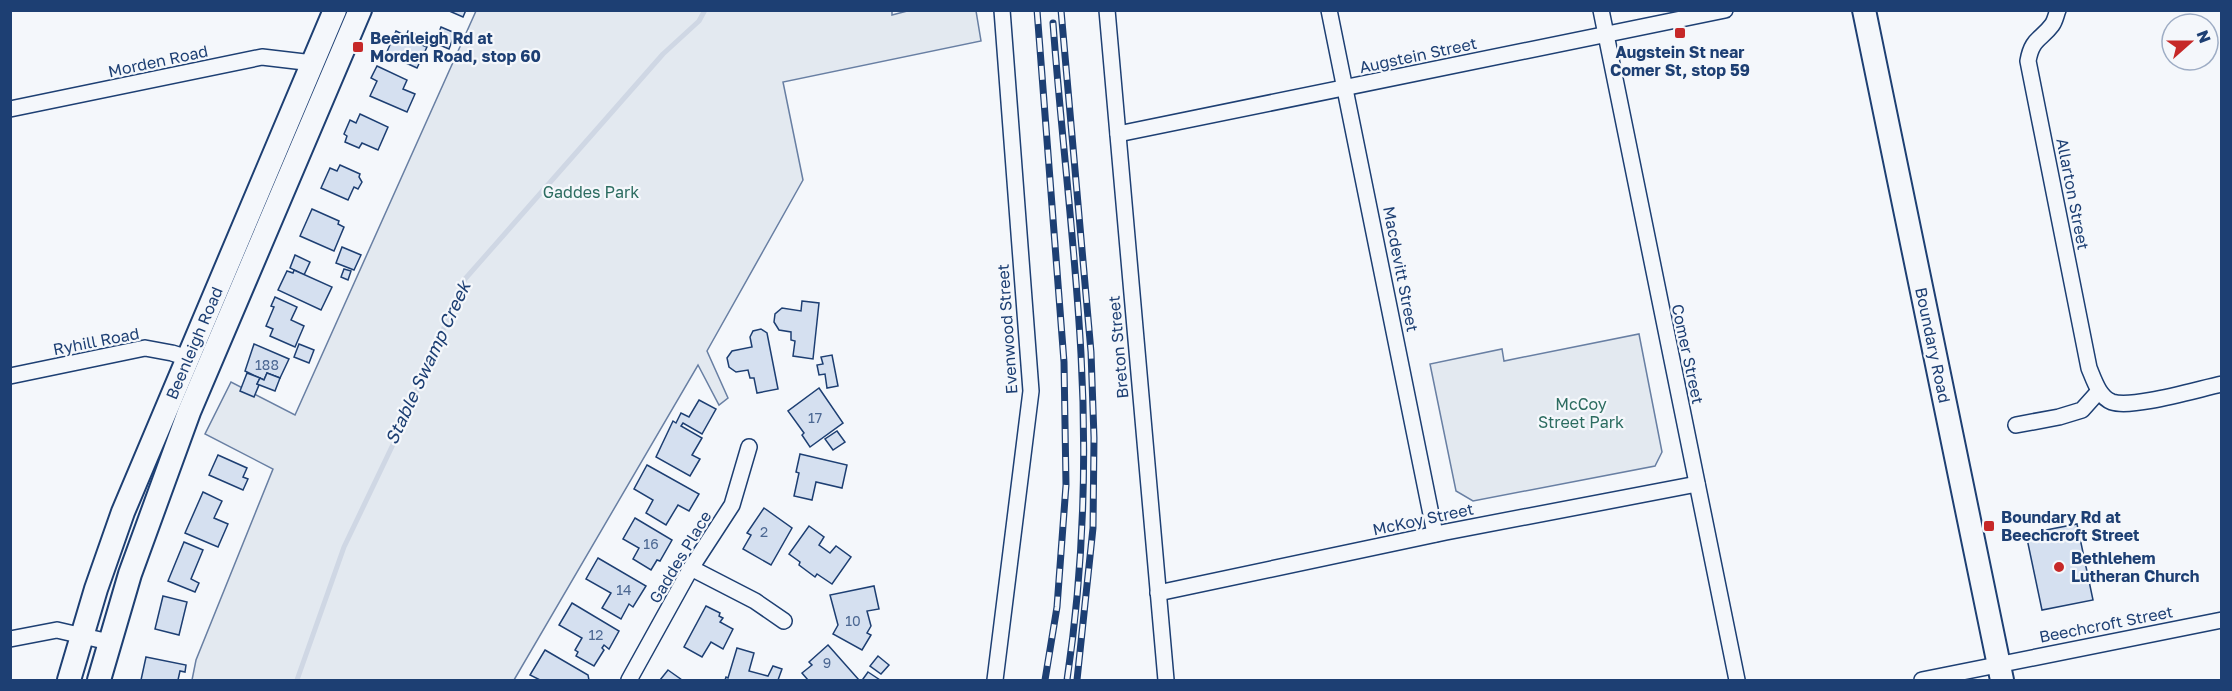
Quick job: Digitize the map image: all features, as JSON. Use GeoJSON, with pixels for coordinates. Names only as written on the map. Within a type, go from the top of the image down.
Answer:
{"type":"FeatureCollection","features":[{"type":"Feature","properties":{"kind":"main road","name":"Beenleigh Road"},"geometry":{"type":"LineString","coordinates":[[69,681],[81,634],[123,512],[335,10]]}},
{"type":"Feature","properties":{"kind":"main road","name":"Beenleigh Road"},"geometry":{"type":"LineString","coordinates":[[99,681],[109,642],[146,528],[189,412],[360,10]]}},
{"type":"Feature","properties":{"kind":"main road","name":"Boundary Road"},"geometry":{"type":"LineString","coordinates":[[1864,10],[2000,672]]}},
{"type":"Feature","properties":{"kind":"street","name":"Evenwood Street"},"geometry":{"type":"LineString","coordinates":[[995,681],[1031,391],[1002,10]]}},
{"type":"Feature","properties":{"kind":"street","name":"Breton Street"},"geometry":{"type":"LineString","coordinates":[[1107,10],[1166,681]]}},
{"type":"Feature","properties":{"kind":"street","name":"Macdevitt Street"},"geometry":{"type":"LineString","coordinates":[[1329,10],[1435,534]]}},
{"type":"Feature","properties":{"kind":"street","name":"Comer Street"},"geometry":{"type":"LineString","coordinates":[[1601,10],[1737,681]]}},
{"type":"Feature","properties":{"kind":"street","name":"Augstein Street"},"geometry":{"type":"LineString","coordinates":[[1118,134],[1725,10]]}},
{"type":"Feature","properties":{"kind":"street","name":"Allarton Street"},"geometry":{"type":"LineString","coordinates":[[2058,10],[2052,24],[2037,39],[2030,51],[2028,61],[2089,368],[2099,391]]}},
{"type":"Feature","properties":{"kind":"street","name":"Morden Road"},"geometry":{"type":"LineString","coordinates":[[10,109],[262,57],[313,63]]}},
{"type":"Feature","properties":{"kind":"street","name":"Ryhill Road"},"geometry":{"type":"LineString","coordinates":[[10,376],[145,348],[188,358]]}},
{"type":"Feature","properties":{"kind":"street"},"geometry":{"type":"LineString","coordinates":[[2016,425],[2082,410],[2099,391],[2111,402],[2131,404],[2222,384]]}},
{"type":"Feature","properties":{"kind":"street","name":"Gaddes Place"},"geometry":{"type":"LineString","coordinates":[[629,681],[692,568],[732,505],[749,447]]}},
{"type":"Feature","properties":{"kind":"street","name":"McKoy Street"},"geometry":{"type":"LineString","coordinates":[[1158,593],[1435,534],[1696,484]]}},
{"type":"Feature","properties":{"kind":"street"},"geometry":{"type":"LineString","coordinates":[[692,568],[755,601],[784,621]]}},
{"type":"Feature","properties":{"kind":"street","name":"Beechcroft Street"},"geometry":{"type":"LineString","coordinates":[[1922,681],[2000,672],[2222,620]]}},
{"type":"Feature","properties":{"kind":"street"},"geometry":{"type":"LineString","coordinates":[[10,639],[57,630],[109,642]]}},
{"type":"Feature","properties":{"kind":"green space","name":"Gaddes Park"},"geometry":{"type":"Polygon","coordinates":[[[892,10],[892,15],[911,10],[976,11],[981,41],[783,82],[803,180],[707,351],[728,398],[719,405],[698,365],[514,680],[192,680],[196,660],[273,469],[205,434],[231,382],[295,415],[476,11],[892,10]]]}},
{"type":"Feature","properties":{"kind":"green space","name":"McCoy Street Park"},"geometry":{"type":"Polygon","coordinates":[[[1639,334],[1662,452],[1655,466],[1473,501],[1456,491],[1430,364],[1502,349],[1504,361],[1639,334]]]}},
{"type":"Feature","properties":{"kind":"building"},"geometry":{"type":"Polygon","coordinates":[[[447,10],[466,10],[463,17],[447,10]]]}},
{"type":"Feature","properties":{"kind":"building"},"geometry":{"type":"Polygon","coordinates":[[[441,27],[455,33],[449,49],[435,43],[441,27]]]}},
{"type":"Feature","properties":{"kind":"building"},"geometry":{"type":"Polygon","coordinates":[[[396,31],[406,36],[408,31],[425,39],[422,45],[427,47],[417,68],[386,54],[396,31]]]}},
{"type":"Feature","properties":{"kind":"building"},"geometry":{"type":"Polygon","coordinates":[[[377,66],[407,80],[403,89],[415,94],[407,112],[370,96],[377,81],[371,78],[377,66]]]}},
{"type":"Feature","properties":{"kind":"building"},"geometry":{"type":"Polygon","coordinates":[[[360,114],[388,127],[378,150],[362,143],[359,148],[345,142],[347,136],[344,134],[350,120],[356,123],[360,114]]]}},
{"type":"Feature","properties":{"kind":"building"},"geometry":{"type":"Polygon","coordinates":[[[340,165],[360,174],[362,182],[358,189],[354,187],[348,200],[321,188],[330,168],[337,171],[340,165]]]}},
{"type":"Feature","properties":{"kind":"building"},"geometry":{"type":"Polygon","coordinates":[[[312,209],[339,221],[338,224],[344,227],[334,251],[300,236],[312,209]]]}},
{"type":"Feature","properties":{"kind":"building"},"geometry":{"type":"Polygon","coordinates":[[[342,247],[361,255],[354,270],[336,263],[342,247]]]}},
{"type":"Feature","properties":{"kind":"building"},"geometry":{"type":"Polygon","coordinates":[[[295,255],[310,262],[304,275],[290,268],[295,255]]]}},
{"type":"Feature","properties":{"kind":"building"},"geometry":{"type":"Polygon","coordinates":[[[344,269],[351,271],[348,280],[341,277],[344,269]]]}},
{"type":"Feature","properties":{"kind":"building"},"geometry":{"type":"Polygon","coordinates":[[[294,270],[332,287],[321,310],[278,290],[287,271],[293,273],[294,270]]]}},
{"type":"Feature","properties":{"kind":"building"},"geometry":{"type":"Polygon","coordinates":[[[275,297],[297,307],[291,320],[304,326],[295,347],[270,336],[273,329],[266,326],[274,307],[271,306],[275,297]]]}},
{"type":"Feature","properties":{"kind":"building"},"geometry":{"type":"Polygon","coordinates":[[[802,301],[819,303],[813,359],[793,356],[795,341],[791,340],[791,332],[779,330],[774,322],[775,314],[782,308],[801,311],[802,301]]]}},
{"type":"Feature","properties":{"kind":"building"},"geometry":{"type":"Polygon","coordinates":[[[761,329],[767,333],[778,389],[757,393],[754,378],[750,378],[748,370],[736,372],[729,367],[727,358],[732,351],[752,347],[750,337],[753,331],[761,329]]]}},
{"type":"Feature","properties":{"kind":"building"},"geometry":{"type":"Polygon","coordinates":[[[254,344],[289,359],[280,378],[267,373],[264,380],[245,371],[254,344]]]}},
{"type":"Feature","properties":{"kind":"building"},"geometry":{"type":"Polygon","coordinates":[[[299,344],[314,350],[309,363],[294,357],[299,344]]]}},
{"type":"Feature","properties":{"kind":"building"},"geometry":{"type":"Polygon","coordinates":[[[832,355],[838,386],[827,388],[825,374],[819,375],[817,365],[823,364],[821,357],[832,355]]]}},
{"type":"Feature","properties":{"kind":"building"},"geometry":{"type":"Polygon","coordinates":[[[247,373],[260,378],[254,397],[240,391],[247,373]]]}},
{"type":"Feature","properties":{"kind":"building"},"geometry":{"type":"Polygon","coordinates":[[[267,373],[280,378],[275,391],[257,384],[260,378],[264,380],[267,373]]]}},
{"type":"Feature","properties":{"kind":"building"},"geometry":{"type":"Polygon","coordinates":[[[819,388],[843,423],[810,447],[802,435],[804,433],[788,411],[819,388]]]}},
{"type":"Feature","properties":{"kind":"building"},"geometry":{"type":"Polygon","coordinates":[[[699,400],[716,409],[702,434],[683,423],[681,426],[702,438],[692,455],[700,459],[690,476],[656,457],[673,421],[676,423],[681,413],[689,417],[699,400]]]}},
{"type":"Feature","properties":{"kind":"building"},"geometry":{"type":"Polygon","coordinates":[[[837,431],[845,442],[833,450],[825,439],[837,431]]]}},
{"type":"Feature","properties":{"kind":"building"},"geometry":{"type":"Polygon","coordinates":[[[800,454],[847,465],[842,488],[816,482],[812,500],[794,496],[800,454]]]}},
{"type":"Feature","properties":{"kind":"building"},"geometry":{"type":"Polygon","coordinates":[[[218,455],[247,468],[243,477],[248,479],[243,490],[209,475],[218,455]]]}},
{"type":"Feature","properties":{"kind":"building"},"geometry":{"type":"Polygon","coordinates":[[[647,465],[699,494],[689,511],[678,505],[666,525],[646,513],[653,500],[634,489],[647,465]]]}},
{"type":"Feature","properties":{"kind":"building"},"geometry":{"type":"Polygon","coordinates":[[[203,492],[222,501],[214,518],[228,524],[218,547],[185,533],[203,492]]]}},
{"type":"Feature","properties":{"kind":"building"},"geometry":{"type":"Polygon","coordinates":[[[764,508],[792,528],[771,565],[743,549],[751,535],[747,533],[764,508]]]}},
{"type":"Feature","properties":{"kind":"building"},"geometry":{"type":"Polygon","coordinates":[[[635,518],[672,540],[660,561],[657,560],[651,570],[633,559],[639,548],[623,539],[635,518]]]}},
{"type":"Feature","properties":{"kind":"building","name":"Bethlehem Lutheran Church"},"geometry":{"type":"Polygon","coordinates":[[[2077,524],[2093,600],[2042,610],[2026,534],[2077,524]]]}},
{"type":"Feature","properties":{"kind":"building"},"geometry":{"type":"Polygon","coordinates":[[[809,526],[824,537],[819,545],[830,553],[836,546],[851,557],[832,584],[817,574],[815,577],[789,554],[809,526]]]}},
{"type":"Feature","properties":{"kind":"building"},"geometry":{"type":"Polygon","coordinates":[[[184,542],[203,550],[191,579],[199,583],[195,592],[168,581],[184,542]]]}},
{"type":"Feature","properties":{"kind":"building"},"geometry":{"type":"Polygon","coordinates":[[[598,558],[646,586],[633,607],[629,604],[621,619],[602,608],[611,593],[586,579],[598,558]]]}},
{"type":"Feature","properties":{"kind":"building"},"geometry":{"type":"Polygon","coordinates":[[[874,586],[879,609],[867,611],[871,626],[867,633],[871,635],[862,650],[833,634],[838,625],[830,595],[874,586]]]}},
{"type":"Feature","properties":{"kind":"building"},"geometry":{"type":"Polygon","coordinates":[[[163,596],[187,602],[179,635],[155,629],[163,596]]]}},
{"type":"Feature","properties":{"kind":"building"},"geometry":{"type":"Polygon","coordinates":[[[572,603],[619,631],[609,649],[604,645],[602,648],[604,650],[594,666],[576,656],[578,652],[575,650],[582,638],[559,625],[572,603]]]}},
{"type":"Feature","properties":{"kind":"building"},"geometry":{"type":"Polygon","coordinates":[[[706,606],[720,613],[719,616],[723,618],[720,622],[733,629],[723,649],[711,642],[702,657],[684,647],[706,606]]]}},
{"type":"Feature","properties":{"kind":"building"},"geometry":{"type":"Polygon","coordinates":[[[828,645],[859,680],[808,680],[802,673],[812,665],[809,662],[828,645]]]}},
{"type":"Feature","properties":{"kind":"building"},"geometry":{"type":"Polygon","coordinates":[[[737,648],[754,653],[749,671],[768,676],[773,666],[782,669],[778,680],[725,680],[726,677],[728,678],[737,648]]]}},
{"type":"Feature","properties":{"kind":"building"},"geometry":{"type":"Polygon","coordinates":[[[545,650],[588,675],[589,680],[540,680],[530,675],[545,650]]]}},
{"type":"Feature","properties":{"kind":"building"},"geometry":{"type":"Polygon","coordinates":[[[878,656],[889,665],[881,674],[870,666],[878,656]]]}},
{"type":"Feature","properties":{"kind":"building"},"geometry":{"type":"Polygon","coordinates":[[[146,657],[186,665],[185,672],[180,671],[178,680],[141,680],[146,657]]]}},
{"type":"Feature","properties":{"kind":"building"},"geometry":{"type":"Polygon","coordinates":[[[668,670],[682,680],[660,680],[668,670]]]}},
{"type":"Feature","properties":{"kind":"building"},"geometry":{"type":"Polygon","coordinates":[[[868,672],[880,680],[864,680],[868,672]]]}},
{"type":"Feature","properties":{"kind":"waterway","name":"Stable Swamp Creek"},"geometry":{"type":"LineString","coordinates":[[297,680],[344,547],[398,434],[465,279],[663,54],[699,21],[705,10]]}},
{"type":"Feature","properties":{"kind":"railway"},"geometry":{"type":"LineString","coordinates":[[1037,10],[1064,362],[1066,485],[1057,607],[1045,680]]}},
{"type":"Feature","properties":{"kind":"railway"},"geometry":{"type":"LineString","coordinates":[[1061,10],[1091,352],[1094,438],[1093,528],[1077,680]]}},
{"type":"Feature","properties":{"kind":"railway"},"geometry":{"type":"LineString","coordinates":[[1053,23],[1075,271],[1084,436],[1080,559],[1067,680]]}},
{"type":"Feature","properties":{"kind":"place","name":"Augstein St near Comer St, stop 59"},"geometry":{"type":"Point","coordinates":[1680,33]}},
{"type":"Feature","properties":{"kind":"place","name":"Beenleigh Rd at Morden Road, stop 60"},"geometry":{"type":"Point","coordinates":[358,47]}},
{"type":"Feature","properties":{"kind":"place","name":"Boundary Rd at Beechcroft Street"},"geometry":{"type":"Point","coordinates":[1989,526]}},
{"type":"Feature","properties":{"kind":"place","name":"Bethlehem Lutheran Church"},"geometry":{"type":"Point","coordinates":[2059,567]}}]}
